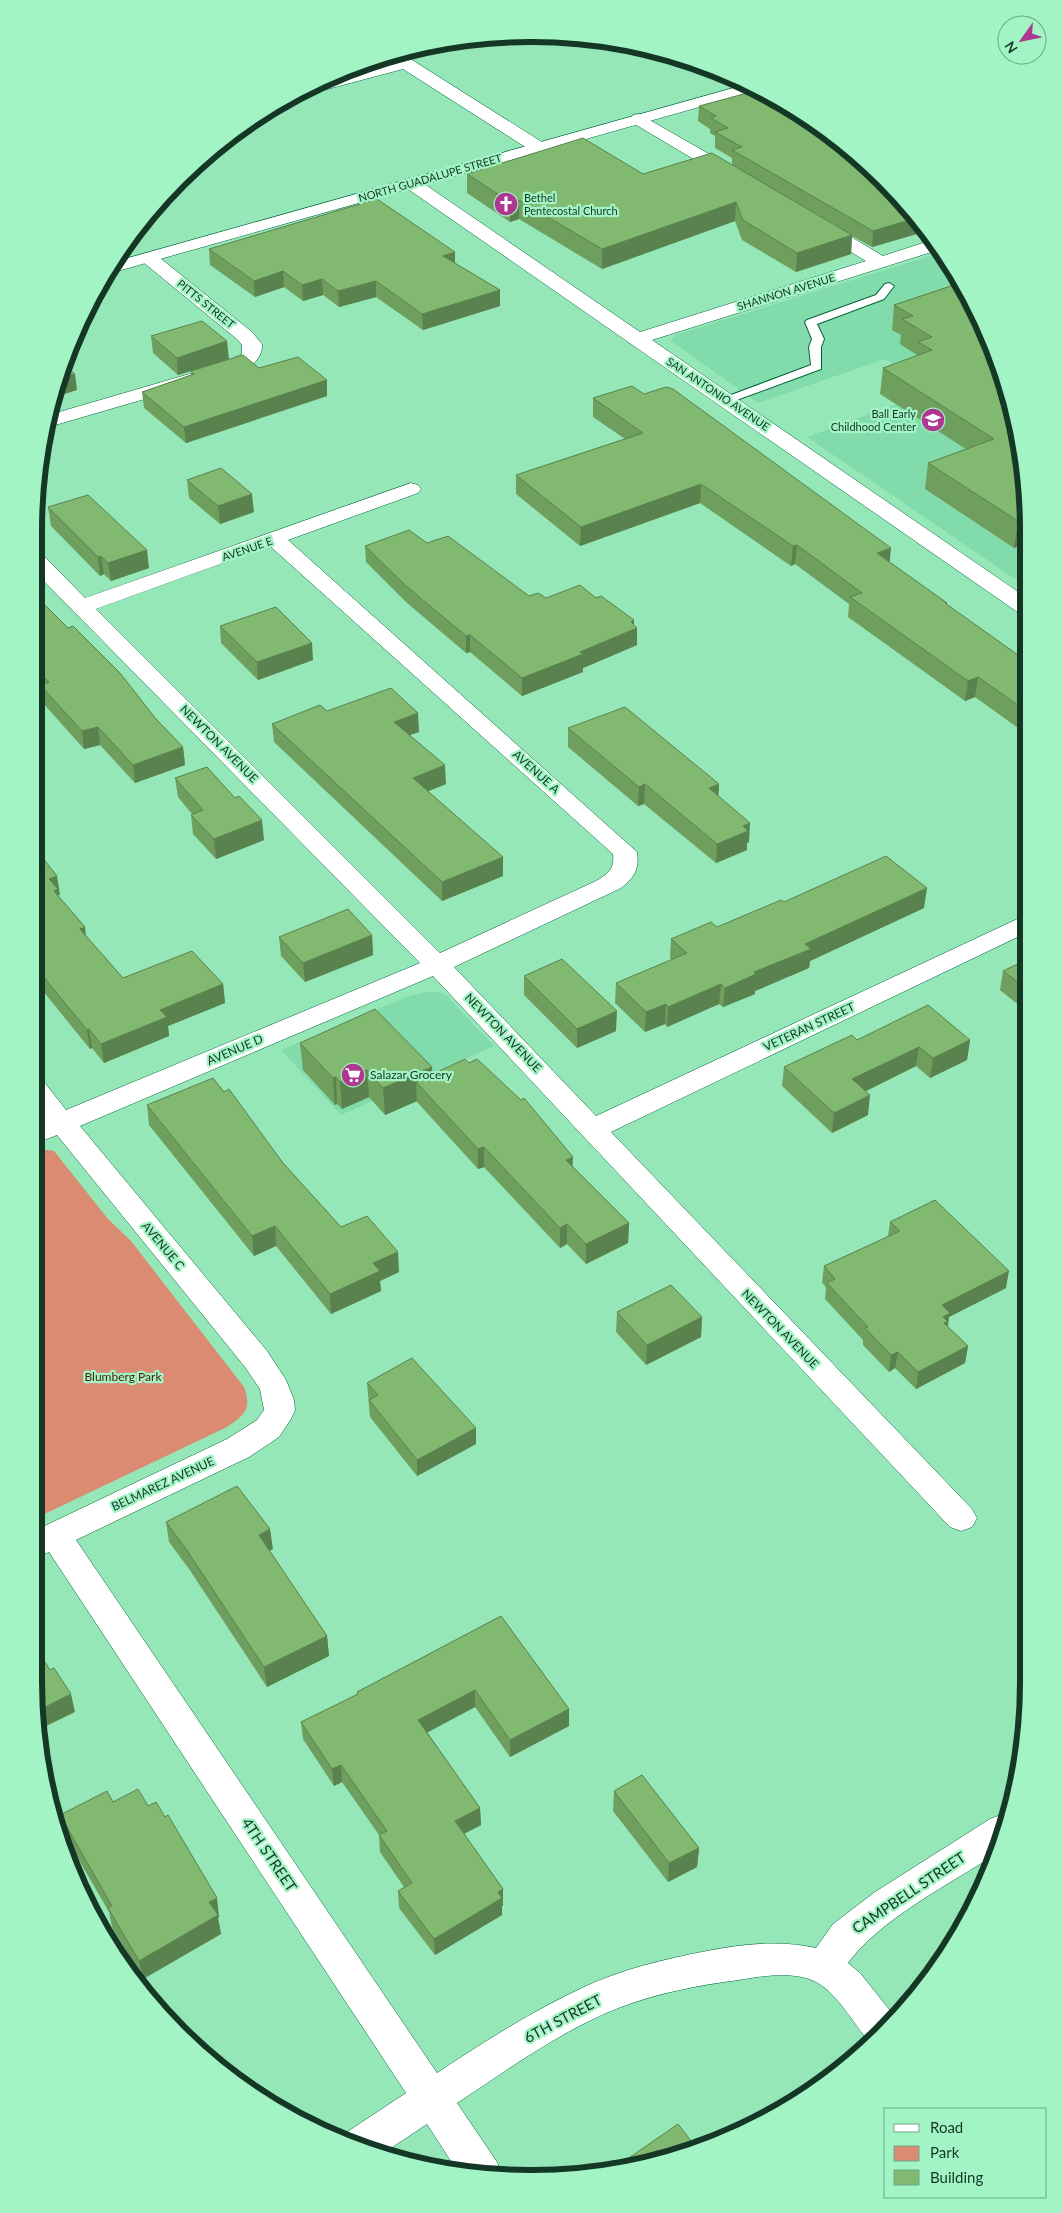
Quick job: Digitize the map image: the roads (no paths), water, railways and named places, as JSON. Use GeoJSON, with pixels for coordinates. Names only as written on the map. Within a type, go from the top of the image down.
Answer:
{"type":"FeatureCollection","features":[{"type":"Feature","properties":{"kind":"street"},"geometry":{"type":"LineString","coordinates":[[402,60],[539,148]]}},
{"type":"Feature","properties":{"kind":"street","name":"NORTH GUADALUPE STREET"},"geometry":{"type":"LineString","coordinates":[[121,266],[741,90]]}},
{"type":"Feature","properties":{"kind":"street"},"geometry":{"type":"LineString","coordinates":[[639,119],[744,181]]}},
{"type":"Feature","properties":{"kind":"street","name":"SAN ANTONIO AVENUE"},"geometry":{"type":"LineString","coordinates":[[411,183],[1020,603]]}},
{"type":"Feature","properties":{"kind":"street"},"geometry":{"type":"LineString","coordinates":[[804,217],[881,262]]}},
{"type":"Feature","properties":{"kind":"street","name":"SHANNON AVENUE"},"geometry":{"type":"LineString","coordinates":[[637,339],[928,247]]}},
{"type":"Feature","properties":{"kind":"street","name":"PITTS STREET"},"geometry":{"type":"LineString","coordinates":[[56,419],[227,369],[247,360],[251,356],[252,344],[245,336],[149,258]]}},
{"type":"Feature","properties":{"kind":"street","name":"AVENUE E"},"geometry":{"type":"LineString","coordinates":[[82,606],[275,539],[411,489]]}},
{"type":"Feature","properties":{"kind":"street","name":"AVENUE A"},"geometry":{"type":"LineString","coordinates":[[275,539],[624,852],[627,863],[618,880],[437,965]]}},
{"type":"Feature","properties":{"kind":"street","name":"NEWTON AVENUE"},"geometry":{"type":"LineString","coordinates":[[42,567],[437,965],[961,1518]]}},
{"type":"Feature","properties":{"kind":"street","name":"VETERAN STREET"},"geometry":{"type":"LineString","coordinates":[[593,1129],[1020,926]]}},
{"type":"Feature","properties":{"kind":"street","name":"AVENUE D"},"geometry":{"type":"LineString","coordinates":[[42,1131],[437,965]]}},
{"type":"Feature","properties":{"kind":"street","name":"AVENUE C"},"geometry":{"type":"LineString","coordinates":[[42,1099],[256,1359],[272,1382],[279,1397],[280,1409]]}},
{"type":"Feature","properties":{"kind":"street","name":"BELMAREZ AVENUE"},"geometry":{"type":"LineString","coordinates":[[44,1540],[238,1448],[263,1434],[277,1420],[280,1409]]}},
{"type":"Feature","properties":{"kind":"street","name":"4TH STREET"},"geometry":{"type":"LineString","coordinates":[[44,1540],[478,2167]]}},
{"type":"Feature","properties":{"kind":"street","name":"CAMPBELL STREET"},"geometry":{"type":"LineString","coordinates":[[824,1966],[846,1936],[888,1904],[995,1835]]}},
{"type":"Feature","properties":{"kind":"street","name":"6TH STREET"},"geometry":{"type":"LineString","coordinates":[[366,2142],[520,2042],[599,1998],[653,1980],[702,1968],[789,1960],[824,1966]]}},
{"type":"Feature","properties":{"kind":"street"},"geometry":{"type":"LineString","coordinates":[[824,1966],[847,1985],[879,2024]]}},
{"type":"Feature","properties":{"kind":"lane"},"geometry":{"type":"LineString","coordinates":[[726,400],[818,367],[815,347],[818,339],[811,322],[880,297],[889,286]]}},
{"type":"Feature","properties":{"kind":"place","name":"Bethel Pentecostal Church"},"geometry":{"type":"Point","coordinates":[506,204]}},
{"type":"Feature","properties":{"kind":"place","name":"Ball Early Childhood Center"},"geometry":{"type":"Point","coordinates":[933,420]}},
{"type":"Feature","properties":{"kind":"place","name":"Salazar Grocery"},"geometry":{"type":"Point","coordinates":[353,1075]}},
{"type":"Feature","properties":{"kind":"park label","name":"Blumberg Park"},"geometry":{"type":"Point","coordinates":[123,1377]}}]}
